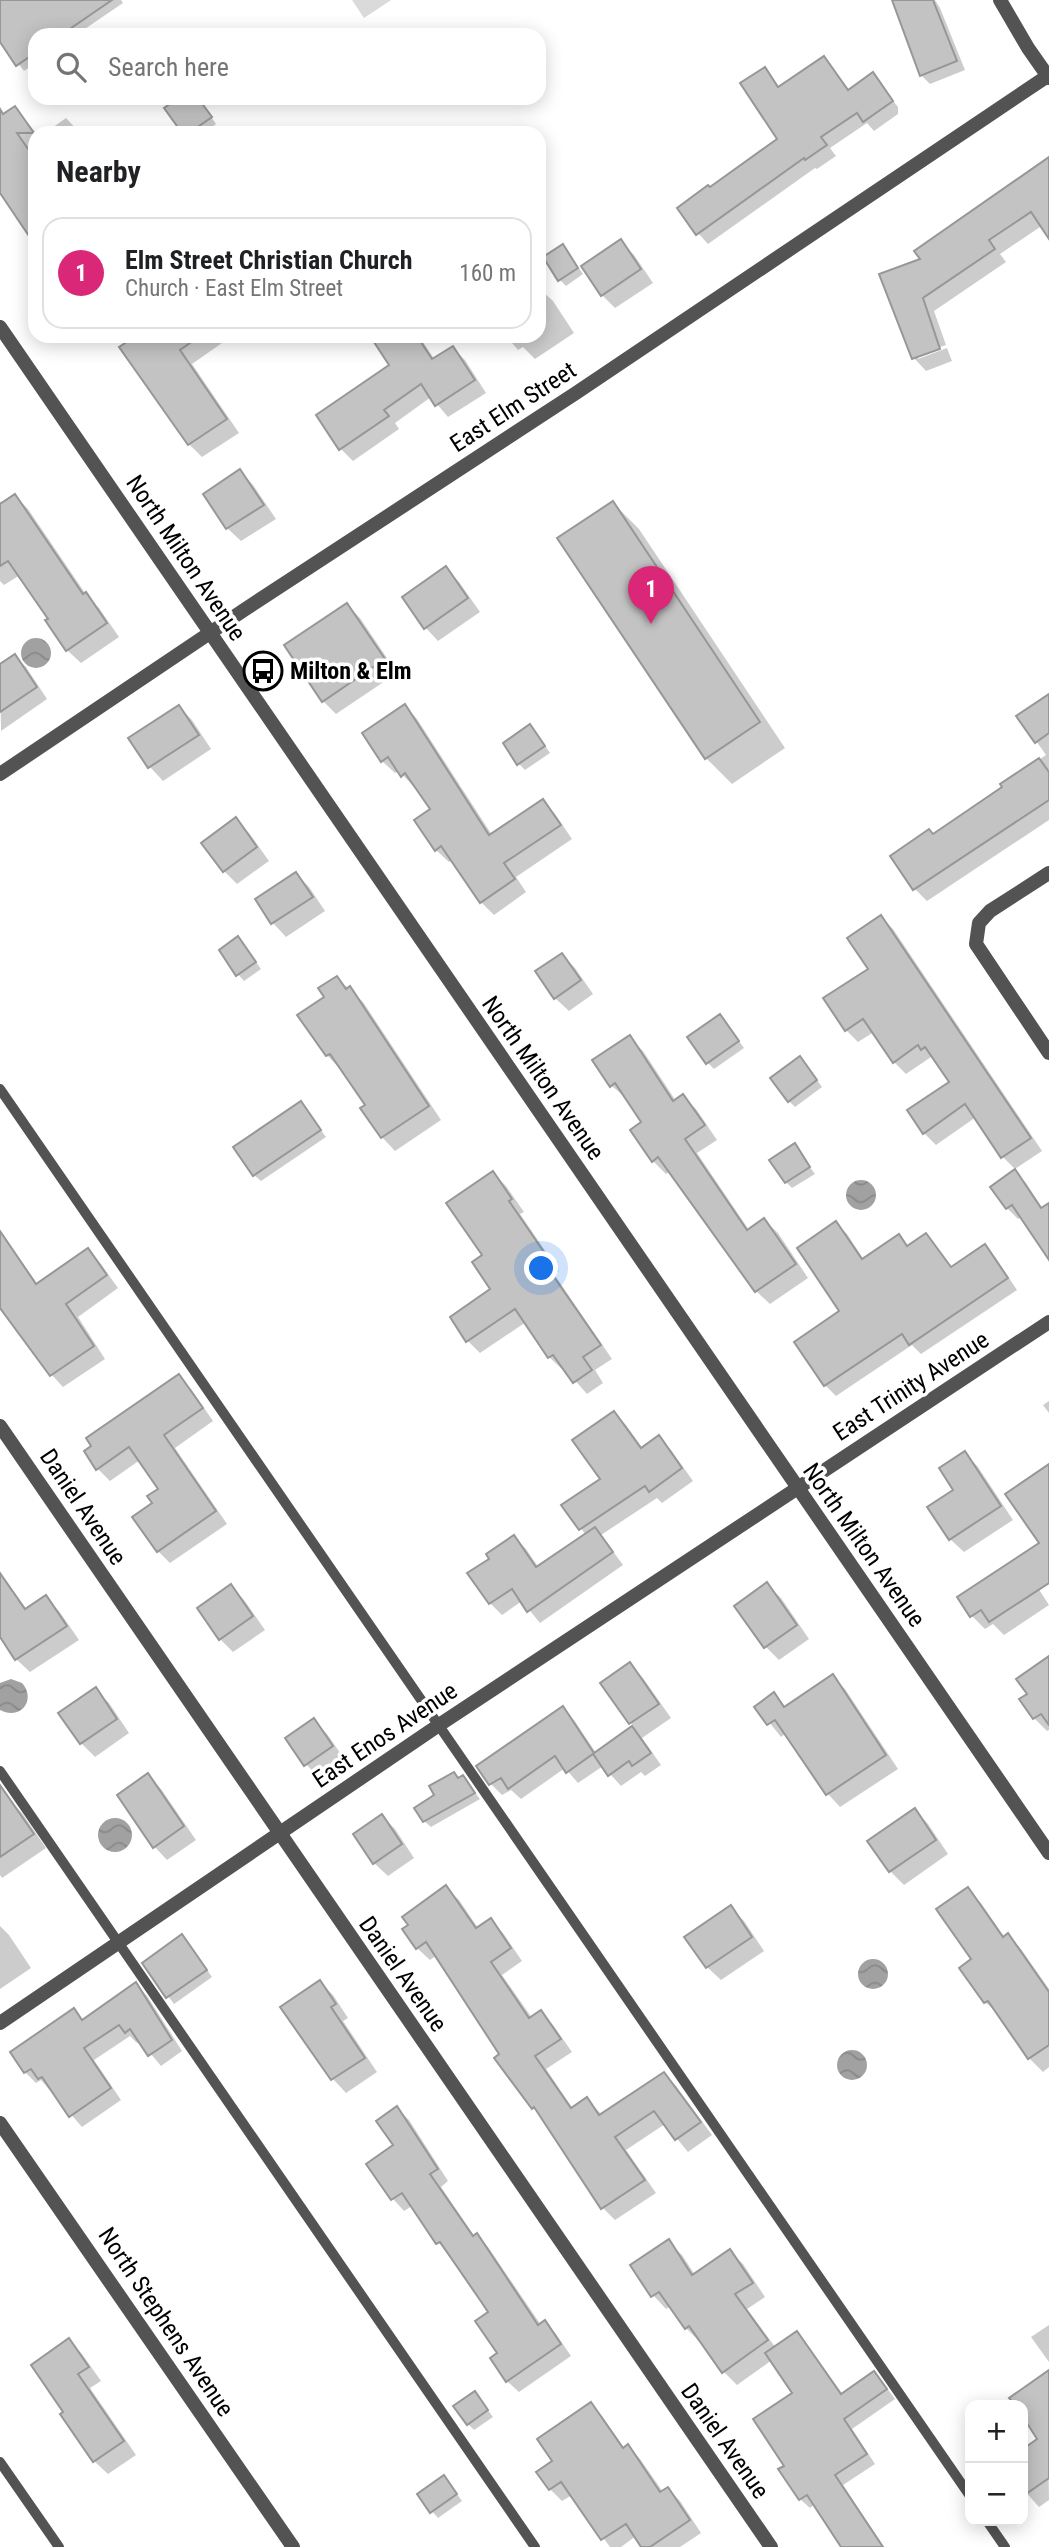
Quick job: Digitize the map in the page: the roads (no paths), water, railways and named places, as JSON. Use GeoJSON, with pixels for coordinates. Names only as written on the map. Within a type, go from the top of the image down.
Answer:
{"type":"FeatureCollection","features":[{"type":"Feature","properties":{"kind":"street"},"geometry":{"type":"LineString","coordinates":[[1000,0],[1028,48],[1049,76]]}},
{"type":"Feature","properties":{"kind":"street","name":"East Elm Street"},"geometry":{"type":"LineString","coordinates":[[0,774],[1049,76]]}},
{"type":"Feature","properties":{"kind":"street","name":"North Milton Avenue"},"geometry":{"type":"LineString","coordinates":[[0,327],[1049,1853]]}},
{"type":"Feature","properties":{"kind":"street"},"geometry":{"type":"LineString","coordinates":[[1049,873],[990,911],[979,923],[976,944],[1049,1053]]}},
{"type":"Feature","properties":{"kind":"street","name":"East Trinity Avenue"},"geometry":{"type":"LineString","coordinates":[[797,1488],[1049,1322]]}},
{"type":"Feature","properties":{"kind":"street","name":"Daniel Avenue"},"geometry":{"type":"LineString","coordinates":[[0,1426],[771,2547]]}},
{"type":"Feature","properties":{"kind":"street","name":"East Enos Avenue"},"geometry":{"type":"LineString","coordinates":[[0,2023],[439,1725],[797,1488]]}},
{"type":"Feature","properties":{"kind":"street","name":"North Stephens Avenue"},"geometry":{"type":"LineString","coordinates":[[0,2123],[293,2547]]}},
{"type":"Feature","properties":{"kind":"lane"},"geometry":{"type":"LineString","coordinates":[[0,1090],[965,2489]]}},
{"type":"Feature","properties":{"kind":"lane"},"geometry":{"type":"LineString","coordinates":[[0,1772],[535,2547]]}},
{"type":"Feature","properties":{"kind":"lane"},"geometry":{"type":"LineString","coordinates":[[0,2462],[59,2547]]}},
{"type":"Feature","properties":{"kind":"lane"},"geometry":{"type":"LineString","coordinates":[[990,2526],[1005,2547]]}},
{"type":"Feature","properties":{"kind":"water"},"geometry":{"type":"Polygon","coordinates":[[[36,638],[47,642],[51,653],[47,664],[36,668],[25,664],[21,653],[25,642],[36,638]]]}},
{"type":"Feature","properties":{"kind":"water"},"geometry":{"type":"Polygon","coordinates":[[[861,1180],[872,1184],[876,1195],[872,1206],[861,1210],[850,1206],[846,1195],[850,1184],[861,1180]]]}},
{"type":"Feature","properties":{"kind":"water"},"geometry":{"type":"Polygon","coordinates":[[[11,1679],[22,1683],[28,1696],[20,1711],[7,1713],[0,1710],[0,1683],[11,1679]]]}},
{"type":"Feature","properties":{"kind":"water"},"geometry":{"type":"Polygon","coordinates":[[[115,1818],[127,1823],[132,1835],[127,1847],[115,1852],[103,1847],[98,1835],[103,1823],[115,1818]]]}},
{"type":"Feature","properties":{"kind":"water"},"geometry":{"type":"Polygon","coordinates":[[[873,1959],[884,1963],[888,1974],[884,1985],[873,1989],[862,1985],[858,1974],[862,1963],[873,1959]]]}},
{"type":"Feature","properties":{"kind":"water"},"geometry":{"type":"Polygon","coordinates":[[[852,2050],[863,2054],[867,2065],[863,2076],[852,2080],[841,2076],[837,2065],[841,2054],[852,2050]]]}},
{"type":"Feature","properties":{"kind":"place","name":"Elm Street Christian Church"},"geometry":{"type":"Point","coordinates":[651,624]}},
{"type":"Feature","properties":{"kind":"place","name":"Milton & Elm"},"geometry":{"type":"Point","coordinates":[263,671]}}]}
